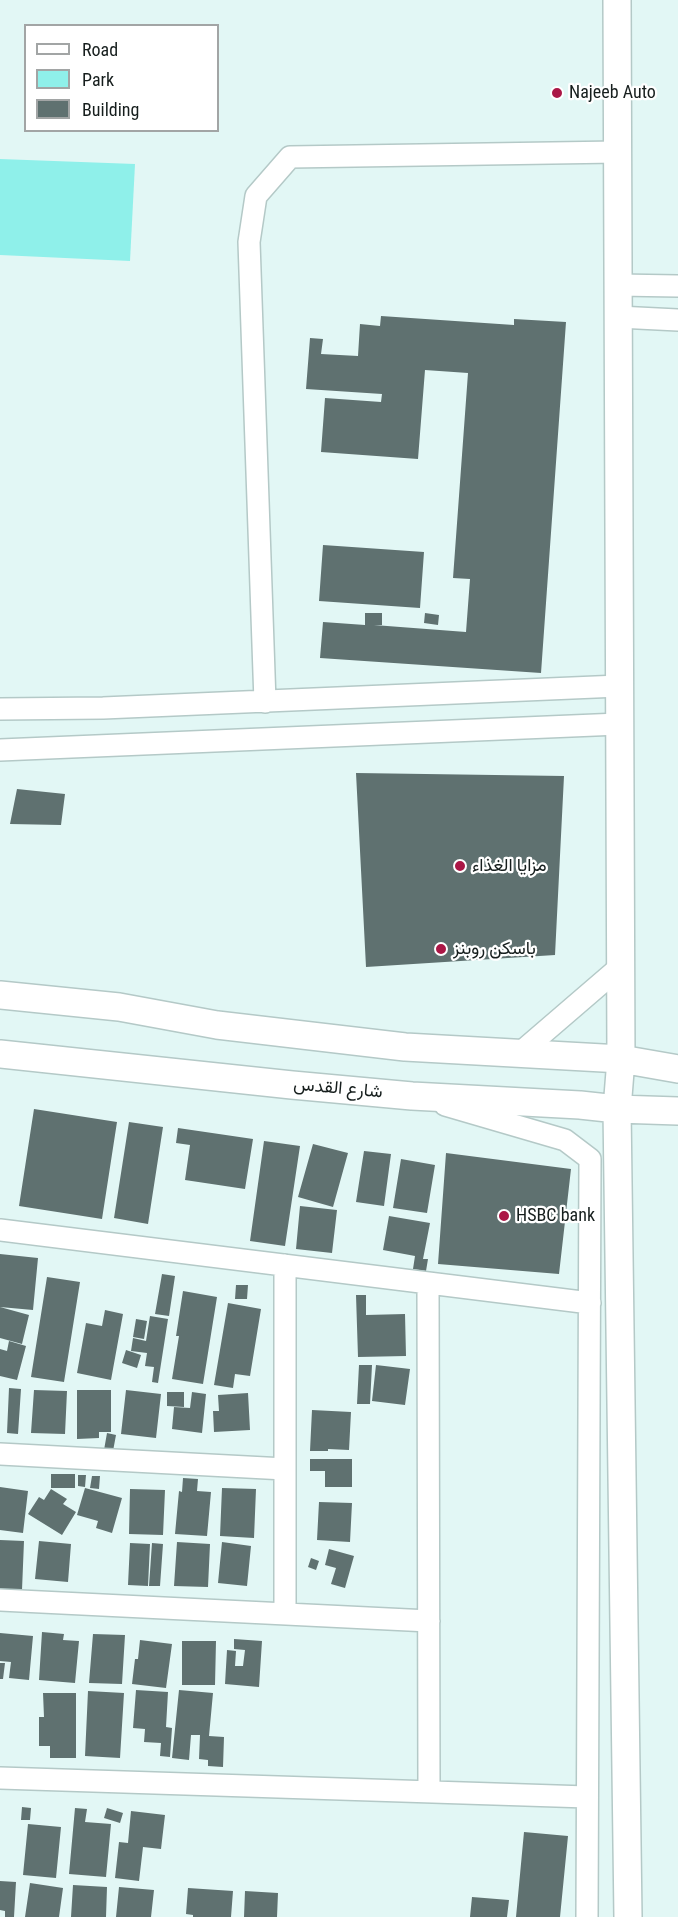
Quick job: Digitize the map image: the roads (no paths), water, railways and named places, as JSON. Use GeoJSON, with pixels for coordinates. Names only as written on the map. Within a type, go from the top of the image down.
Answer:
{"type":"FeatureCollection","features":[{"type":"Feature","properties":{"kind":"main road"},"geometry":{"type":"LineString","coordinates":[[616,0],[621,1059],[617,1109],[628,1917]]}},
{"type":"Feature","properties":{"kind":"main road"},"geometry":{"type":"LineString","coordinates":[[0,995],[119,1006],[217,1025],[405,1047],[621,1059],[678,1069]]}},
{"type":"Feature","properties":{"kind":"main road","name":"شارع القدس"},"geometry":{"type":"LineString","coordinates":[[0,1054],[412,1096],[678,1111]]}},
{"type":"Feature","properties":{"kind":"street"},"geometry":{"type":"LineString","coordinates":[[265,702],[249,242],[256,196],[290,157],[617,152]]}},
{"type":"Feature","properties":{"kind":"street"},"geometry":{"type":"LineString","coordinates":[[618,285],[678,286]]}},
{"type":"Feature","properties":{"kind":"street"},"geometry":{"type":"LineString","coordinates":[[618,317],[678,320]]}},
{"type":"Feature","properties":{"kind":"street"},"geometry":{"type":"LineString","coordinates":[[0,709],[265,702],[619,686]]}},
{"type":"Feature","properties":{"kind":"street"},"geometry":{"type":"LineString","coordinates":[[0,750],[620,724]]}},
{"type":"Feature","properties":{"kind":"street"},"geometry":{"type":"LineString","coordinates":[[520,1053],[620,967]]}},
{"type":"Feature","properties":{"kind":"street"},"geometry":{"type":"LineString","coordinates":[[412,1096],[565,1140],[590,1159],[587,1917]]}},
{"type":"Feature","properties":{"kind":"street"},"geometry":{"type":"LineString","coordinates":[[0,1230],[590,1303]]}},
{"type":"Feature","properties":{"kind":"street"},"geometry":{"type":"LineString","coordinates":[[285,1266],[285,1614]]}},
{"type":"Feature","properties":{"kind":"street"},"geometry":{"type":"LineString","coordinates":[[428,1283],[429,1792]]}},
{"type":"Feature","properties":{"kind":"street"},"geometry":{"type":"LineString","coordinates":[[0,1454],[285,1469]]}},
{"type":"Feature","properties":{"kind":"street"},"geometry":{"type":"LineString","coordinates":[[0,1600],[429,1621]]}},
{"type":"Feature","properties":{"kind":"street"},"geometry":{"type":"LineString","coordinates":[[0,1778],[587,1797]]}},
{"type":"Feature","properties":{"kind":"place","name":"Najeeb Auto"},"geometry":{"type":"Point","coordinates":[557,93]}},
{"type":"Feature","properties":{"kind":"place","name":"مزايا الغذاء"},"geometry":{"type":"Point","coordinates":[460,866]}},
{"type":"Feature","properties":{"kind":"place","name":"باسكن روبنز"},"geometry":{"type":"Point","coordinates":[441,949]}},
{"type":"Feature","properties":{"kind":"place","name":"HSBC bank"},"geometry":{"type":"Point","coordinates":[504,1216]}}]}
